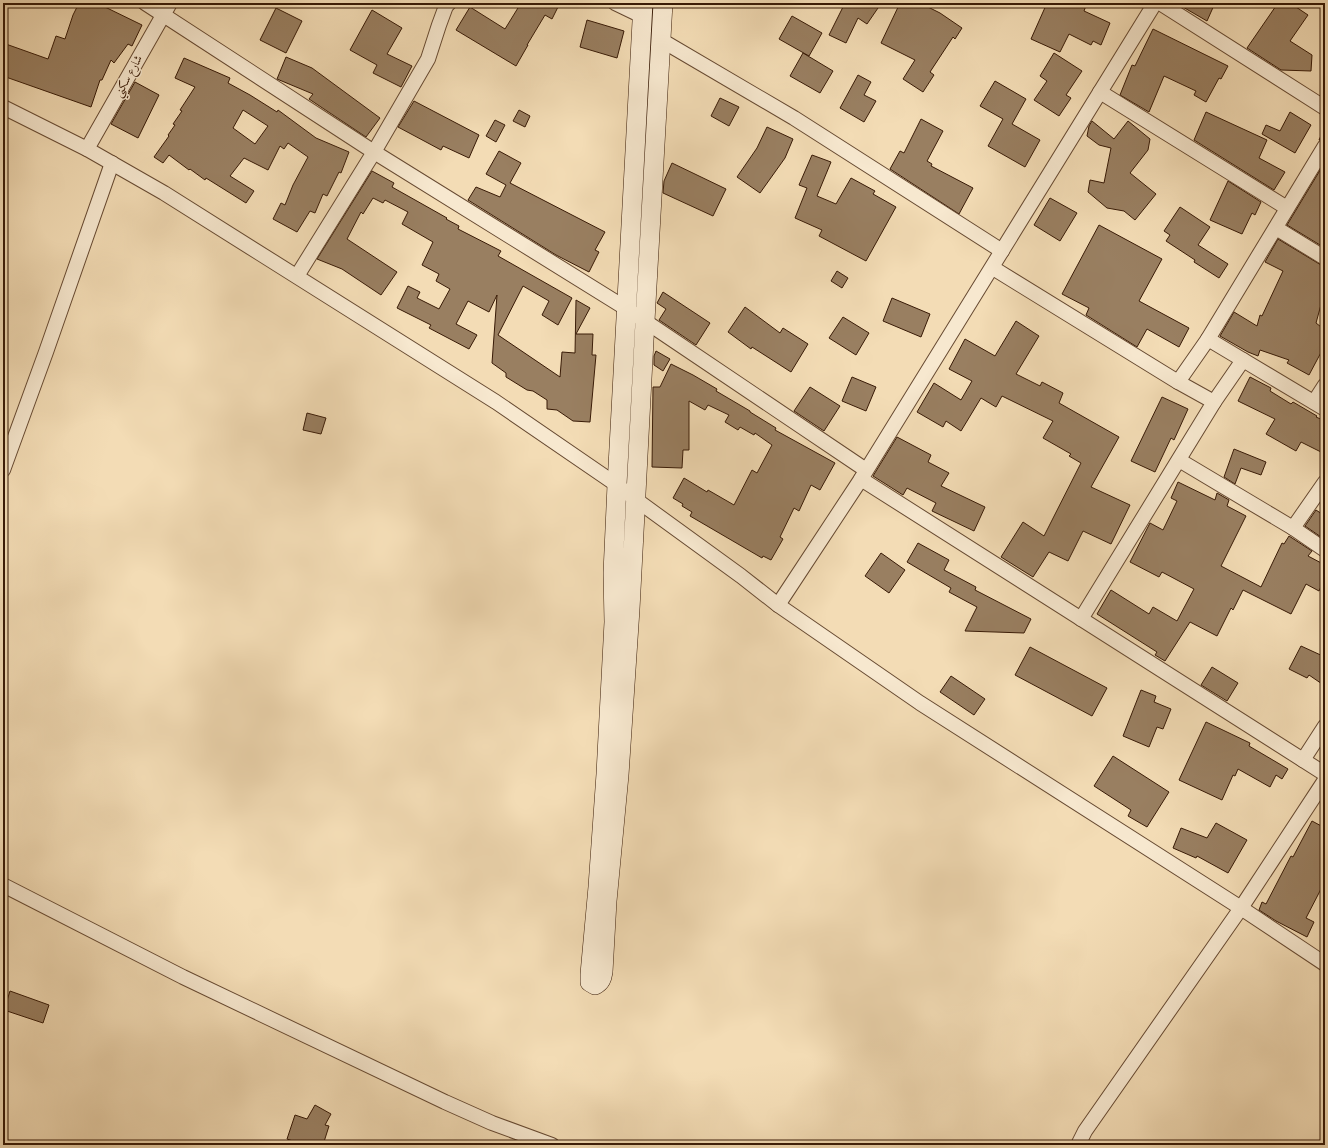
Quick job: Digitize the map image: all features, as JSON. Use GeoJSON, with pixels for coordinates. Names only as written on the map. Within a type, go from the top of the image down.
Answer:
{"type":"FeatureCollection","features":[{"type":"Feature","properties":{"kind":"street"},"geometry":{"type":"LineString","coordinates":[[144,3],[166,9],[374,152],[626,309],[863,474],[1081,619],[1325,774]]}},
{"type":"Feature","properties":{"kind":"street"},"geometry":{"type":"LineString","coordinates":[[297,276],[374,152],[428,59],[446,6],[449,3]]}},
{"type":"Feature","properties":{"kind":"street"},"geometry":{"type":"LineString","coordinates":[[614,3],[643,10],[617,485],[613,573],[614,622],[606,774],[590,974],[590,982],[595,985],[599,983],[603,972],[626,664],[663,3]]}},
{"type":"Feature","properties":{"kind":"street"},"geometry":{"type":"LineString","coordinates":[[778,605],[863,474],[1155,3]]}},
{"type":"Feature","properties":{"kind":"street"},"geometry":{"type":"LineString","coordinates":[[1160,3],[1325,108]]}},
{"type":"Feature","properties":{"kind":"street","name":"شارع سكني"},"geometry":{"type":"LineString","coordinates":[[87,149],[166,9]]}},
{"type":"Feature","properties":{"kind":"street"},"geometry":{"type":"LineString","coordinates":[[661,40],[794,118],[1002,251]]}},
{"type":"Feature","properties":{"kind":"street"},"geometry":{"type":"LineString","coordinates":[[1100,92],[1287,208]]}},
{"type":"Feature","properties":{"kind":"street"},"geometry":{"type":"LineString","coordinates":[[3,107],[87,149],[164,193],[496,402],[617,485],[778,605],[920,703],[1241,908],[1325,964]]}},
{"type":"Feature","properties":{"kind":"street"},"geometry":{"type":"LineString","coordinates":[[1178,382],[1208,339],[1325,146]]}},
{"type":"Feature","properties":{"kind":"street"},"geometry":{"type":"LineString","coordinates":[[3,470],[112,163]]}},
{"type":"Feature","properties":{"kind":"street"},"geometry":{"type":"LineString","coordinates":[[1276,228],[1325,258]]}},
{"type":"Feature","properties":{"kind":"street"},"geometry":{"type":"LineString","coordinates":[[992,268],[1178,382],[1214,402]]}},
{"type":"Feature","properties":{"kind":"street"},"geometry":{"type":"LineString","coordinates":[[1208,339],[1319,406],[1325,385]]}},
{"type":"Feature","properties":{"kind":"street"},"geometry":{"type":"LineString","coordinates":[[1081,619],[1214,402],[1243,360]]}},
{"type":"Feature","properties":{"kind":"street"},"geometry":{"type":"LineString","coordinates":[[1179,460],[1292,528],[1325,550]]}},
{"type":"Feature","properties":{"kind":"street"},"geometry":{"type":"LineString","coordinates":[[1292,528],[1325,482]]}},
{"type":"Feature","properties":{"kind":"street"},"geometry":{"type":"LineString","coordinates":[[1303,760],[1325,726]]}},
{"type":"Feature","properties":{"kind":"street"},"geometry":{"type":"LineString","coordinates":[[1078,1145],[1084,1131],[1241,908],[1325,780]]}},
{"type":"Feature","properties":{"kind":"street"},"geometry":{"type":"LineString","coordinates":[[3,884],[183,977],[445,1102],[492,1123],[552,1145]]}},
{"type":"Feature","properties":{"kind":"building"},"geometry":{"type":"Polygon","coordinates":[[[79,3],[107,3],[105,7],[142,25],[132,46],[128,44],[114,63],[111,60],[102,80],[100,80],[91,107],[3,76],[3,43],[48,59],[56,36],[65,39],[73,15],[79,3]]]}},
{"type":"Feature","properties":{"kind":"building"},"geometry":{"type":"Polygon","coordinates":[[[521,3],[560,3],[552,19],[545,15],[516,66],[456,30],[470,7],[505,29],[521,3]]]}},
{"type":"Feature","properties":{"kind":"building"},"geometry":{"type":"Polygon","coordinates":[[[845,3],[871,3],[878,8],[867,24],[858,18],[846,43],[829,35],[845,3]]]}},
{"type":"Feature","properties":{"kind":"building"},"geometry":{"type":"Polygon","coordinates":[[[900,3],[920,3],[940,13],[962,28],[955,39],[953,37],[930,72],[934,75],[923,92],[903,79],[915,60],[881,43],[900,3]]]}},
{"type":"Feature","properties":{"kind":"building"},"geometry":{"type":"Polygon","coordinates":[[[1047,3],[1087,3],[1084,11],[1110,23],[1101,45],[1093,41],[1091,45],[1069,34],[1060,52],[1031,39],[1047,3]]]}},
{"type":"Feature","properties":{"kind":"building"},"geometry":{"type":"Polygon","coordinates":[[[1176,3],[1215,3],[1207,21],[1176,3]]]}},
{"type":"Feature","properties":{"kind":"building"},"geometry":{"type":"Polygon","coordinates":[[[1278,3],[1290,3],[1308,15],[1290,41],[1312,55],[1311,71],[1281,70],[1247,48],[1278,3]]]}},
{"type":"Feature","properties":{"kind":"building"},"geometry":{"type":"Polygon","coordinates":[[[276,8],[302,21],[286,53],[260,40],[276,8]]]}},
{"type":"Feature","properties":{"kind":"building"},"geometry":{"type":"Polygon","coordinates":[[[372,10],[402,28],[387,54],[412,66],[401,87],[373,73],[377,65],[350,50],[372,10]]]}},
{"type":"Feature","properties":{"kind":"building"},"geometry":{"type":"Polygon","coordinates":[[[792,16],[822,33],[809,56],[779,39],[792,16]]]}},
{"type":"Feature","properties":{"kind":"building"},"geometry":{"type":"Polygon","coordinates":[[[587,20],[624,31],[617,58],[580,47],[587,20]]]}},
{"type":"Feature","properties":{"kind":"building"},"geometry":{"type":"Polygon","coordinates":[[[1153,29],[1228,66],[1221,79],[1219,78],[1206,102],[1194,95],[1196,91],[1164,76],[1149,112],[1120,95],[1132,65],[1135,66],[1153,29]]]}},
{"type":"Feature","properties":{"kind":"building"},"geometry":{"type":"Polygon","coordinates":[[[803,53],[833,71],[820,93],[790,76],[803,53]]]}},
{"type":"Feature","properties":{"kind":"building"},"geometry":{"type":"Polygon","coordinates":[[[1054,53],[1082,71],[1066,95],[1071,98],[1059,116],[1034,100],[1047,81],[1040,76],[1054,53]]]}},
{"type":"Feature","properties":{"kind":"building"},"geometry":{"type":"Polygon","coordinates":[[[286,57],[312,68],[380,118],[366,137],[309,99],[313,94],[277,79],[286,57]]]}},
{"type":"Feature","properties":{"kind":"building"},"geometry":{"type":"Polygon","coordinates":[[[184,58],[230,78],[228,83],[277,112],[278,110],[316,138],[349,152],[341,173],[339,172],[327,196],[323,194],[315,213],[310,211],[297,232],[273,219],[281,203],[285,205],[293,185],[308,157],[288,143],[284,149],[280,146],[268,170],[244,158],[230,176],[254,191],[246,203],[206,178],[205,180],[169,155],[163,163],[154,157],[169,136],[168,135],[175,125],[173,124],[182,111],[180,110],[195,87],[175,78],[184,58]],[[243,110],[233,128],[255,144],[268,126],[243,110]]]}},
{"type":"Feature","properties":{"kind":"building"},"geometry":{"type":"Polygon","coordinates":[[[858,75],[871,82],[864,95],[876,101],[864,122],[840,108],[858,75]]]}},
{"type":"Feature","properties":{"kind":"building"},"geometry":{"type":"Polygon","coordinates":[[[995,81],[1026,99],[1012,124],[1040,140],[1025,167],[988,146],[1003,119],[980,106],[995,81]]]}},
{"type":"Feature","properties":{"kind":"building"},"geometry":{"type":"Polygon","coordinates":[[[135,82],[159,95],[138,138],[111,124],[135,82]]]}},
{"type":"Feature","properties":{"kind":"building"},"geometry":{"type":"Polygon","coordinates":[[[720,98],[739,107],[729,126],[711,116],[720,98]]]}},
{"type":"Feature","properties":{"kind":"building"},"geometry":{"type":"Polygon","coordinates":[[[414,101],[479,135],[469,158],[443,146],[441,150],[398,127],[414,101]]]}},
{"type":"Feature","properties":{"kind":"building"},"geometry":{"type":"Polygon","coordinates":[[[519,110],[530,116],[525,127],[513,121],[519,110]]]}},
{"type":"Feature","properties":{"kind":"building"},"geometry":{"type":"Polygon","coordinates":[[[1206,112],[1267,140],[1259,158],[1285,172],[1274,190],[1194,140],[1206,112]]]}},
{"type":"Feature","properties":{"kind":"building"},"geometry":{"type":"Polygon","coordinates":[[[1290,112],[1311,125],[1295,153],[1262,134],[1266,125],[1280,131],[1290,112]]]}},
{"type":"Feature","properties":{"kind":"building"},"geometry":{"type":"Polygon","coordinates":[[[921,119],[943,131],[927,161],[932,164],[931,166],[973,188],[959,214],[890,169],[900,151],[904,153],[921,119]]]}},
{"type":"Feature","properties":{"kind":"building"},"geometry":{"type":"Polygon","coordinates":[[[495,120],[505,125],[496,142],[486,136],[495,120]]]}},
{"type":"Feature","properties":{"kind":"building"},"geometry":{"type":"Polygon","coordinates":[[[1092,121],[1114,139],[1128,121],[1150,139],[1148,150],[1130,173],[1156,194],[1135,220],[1124,211],[1107,208],[1088,192],[1090,180],[1104,183],[1111,148],[1099,145],[1087,136],[1089,126],[1092,121]]]}},
{"type":"Feature","properties":{"kind":"building"},"geometry":{"type":"Polygon","coordinates":[[[767,127],[793,139],[785,158],[760,193],[737,177],[757,148],[767,127]]]}},
{"type":"Feature","properties":{"kind":"building"},"geometry":{"type":"Polygon","coordinates":[[[1325,127],[1325,138],[1319,140],[1325,127]]]}},
{"type":"Feature","properties":{"kind":"building"},"geometry":{"type":"Polygon","coordinates":[[[499,151],[521,163],[510,183],[605,232],[595,250],[599,252],[589,272],[556,255],[468,200],[476,187],[500,197],[506,185],[486,174],[499,151]]]}},
{"type":"Feature","properties":{"kind":"building"},"geometry":{"type":"Polygon","coordinates":[[[812,155],[831,162],[817,196],[836,204],[851,178],[875,191],[873,194],[896,207],[866,261],[819,236],[822,230],[795,218],[807,188],[799,185],[812,155]]]}},
{"type":"Feature","properties":{"kind":"building"},"geometry":{"type":"Polygon","coordinates":[[[1325,162],[1325,248],[1287,225],[1325,162]]]}},
{"type":"Feature","properties":{"kind":"building"},"geometry":{"type":"Polygon","coordinates":[[[672,163],[726,189],[713,216],[663,193],[664,181],[672,163]]]}},
{"type":"Feature","properties":{"kind":"building"},"geometry":{"type":"Polygon","coordinates":[[[372,171],[394,183],[392,187],[459,226],[458,229],[501,251],[498,256],[572,298],[558,325],[542,315],[549,301],[523,286],[498,335],[560,377],[562,352],[575,353],[576,300],[590,308],[576,334],[593,334],[592,355],[596,355],[590,422],[573,421],[557,410],[547,409],[547,400],[506,377],[506,373],[492,363],[497,295],[489,312],[468,301],[456,324],[477,335],[469,349],[429,328],[431,325],[397,308],[408,286],[420,292],[417,298],[439,309],[450,289],[436,281],[439,274],[422,265],[433,242],[402,224],[408,212],[385,200],[383,203],[373,198],[363,214],[361,212],[347,239],[397,272],[381,295],[342,269],[317,259],[372,171]]]}},
{"type":"Feature","properties":{"kind":"building"},"geometry":{"type":"Polygon","coordinates":[[[1228,181],[1261,202],[1255,215],[1252,213],[1242,234],[1210,220],[1228,181]]]}},
{"type":"Feature","properties":{"kind":"building"},"geometry":{"type":"Polygon","coordinates":[[[1050,198],[1077,213],[1060,241],[1034,225],[1050,198]]]}},
{"type":"Feature","properties":{"kind":"building"},"geometry":{"type":"Polygon","coordinates":[[[1180,207],[1210,227],[1198,245],[1228,264],[1219,278],[1166,241],[1170,235],[1164,231],[1180,207]]]}},
{"type":"Feature","properties":{"kind":"building"},"geometry":{"type":"Polygon","coordinates":[[[1099,225],[1162,259],[1139,301],[1189,328],[1179,347],[1147,329],[1137,347],[1086,315],[1089,308],[1062,294],[1099,225]]]}},
{"type":"Feature","properties":{"kind":"building"},"geometry":{"type":"Polygon","coordinates":[[[1278,239],[1325,266],[1325,290],[1316,323],[1325,330],[1325,345],[1309,375],[1287,363],[1289,360],[1260,350],[1258,356],[1220,336],[1234,312],[1257,326],[1260,315],[1262,316],[1283,271],[1265,262],[1278,239]]]}},
{"type":"Feature","properties":{"kind":"building"},"geometry":{"type":"Polygon","coordinates":[[[837,271],[848,278],[842,288],[831,281],[837,271]]]}},
{"type":"Feature","properties":{"kind":"building"},"geometry":{"type":"Polygon","coordinates":[[[663,292],[710,323],[696,345],[659,320],[666,309],[657,303],[663,292]]]}},
{"type":"Feature","properties":{"kind":"building"},"geometry":{"type":"Polygon","coordinates":[[[892,298],[930,314],[921,337],[883,321],[892,298]]]}},
{"type":"Feature","properties":{"kind":"building"},"geometry":{"type":"Polygon","coordinates":[[[745,307],[780,333],[783,328],[808,344],[791,372],[752,347],[751,349],[728,332],[745,307]]]}},
{"type":"Feature","properties":{"kind":"building"},"geometry":{"type":"Polygon","coordinates":[[[843,317],[869,333],[856,355],[829,338],[843,317]]]}},
{"type":"Feature","properties":{"kind":"building"},"geometry":{"type":"Polygon","coordinates":[[[1016,321],[1039,336],[1016,374],[1040,386],[1042,382],[1063,393],[1059,403],[1119,437],[1091,487],[1130,505],[1111,544],[1083,531],[1068,561],[1049,552],[1033,577],[1001,557],[1023,522],[1044,536],[1081,463],[1069,456],[1071,454],[1043,438],[1053,421],[1002,396],[996,407],[981,398],[961,431],[946,421],[943,427],[917,412],[934,383],[961,400],[972,381],[949,369],[965,339],[995,356],[1016,321]]]}},
{"type":"Feature","properties":{"kind":"building"},"geometry":{"type":"Polygon","coordinates":[[[656,351],[670,359],[663,371],[654,365],[654,356],[656,351]]]}},
{"type":"Feature","properties":{"kind":"building"},"geometry":{"type":"Polygon","coordinates":[[[671,364],[717,389],[716,391],[776,428],[775,430],[835,463],[820,490],[811,485],[799,511],[794,508],[780,537],[783,539],[771,560],[763,556],[762,558],[690,516],[692,512],[673,498],[684,478],[707,492],[708,490],[734,505],[752,470],[757,473],[772,445],[755,433],[754,435],[740,427],[738,430],[725,422],[729,415],[708,405],[705,410],[689,401],[689,450],[683,450],[682,468],[652,467],[653,387],[660,387],[671,364]]]}},
{"type":"Feature","properties":{"kind":"building"},"geometry":{"type":"Polygon","coordinates":[[[852,377],[876,387],[866,411],[842,401],[852,377]]]}},
{"type":"Feature","properties":{"kind":"building"},"geometry":{"type":"Polygon","coordinates":[[[1250,377],[1271,388],[1270,391],[1291,404],[1293,402],[1325,421],[1325,454],[1301,442],[1296,451],[1266,434],[1275,419],[1238,401],[1250,377]]]}},
{"type":"Feature","properties":{"kind":"building"},"geometry":{"type":"Polygon","coordinates":[[[810,387],[840,406],[824,431],[794,411],[810,387]]]}},
{"type":"Feature","properties":{"kind":"building"},"geometry":{"type":"Polygon","coordinates":[[[1162,397],[1188,409],[1174,440],[1171,438],[1155,472],[1131,461],[1162,397]]]}},
{"type":"Feature","properties":{"kind":"building"},"geometry":{"type":"Polygon","coordinates":[[[307,413],[326,418],[321,434],[303,430],[307,413]]]}},
{"type":"Feature","properties":{"kind":"building"},"geometry":{"type":"Polygon","coordinates":[[[897,437],[931,455],[928,462],[949,473],[941,486],[985,507],[974,531],[932,511],[936,503],[907,488],[903,495],[873,476],[897,437]]]}},
{"type":"Feature","properties":{"kind":"building"},"geometry":{"type":"Polygon","coordinates":[[[1234,449],[1266,462],[1261,475],[1241,468],[1235,484],[1224,477],[1234,449]]]}},
{"type":"Feature","properties":{"kind":"building"},"geometry":{"type":"Polygon","coordinates":[[[1178,482],[1215,500],[1217,493],[1229,500],[1227,506],[1246,516],[1221,566],[1261,587],[1282,543],[1284,544],[1289,536],[1312,551],[1308,556],[1325,565],[1325,578],[1319,591],[1306,584],[1291,614],[1243,590],[1233,610],[1231,608],[1217,636],[1190,622],[1165,661],[1155,655],[1157,652],[1097,614],[1111,590],[1149,614],[1153,607],[1177,621],[1194,589],[1162,572],[1159,577],[1130,562],[1150,523],[1163,530],[1177,501],[1171,498],[1178,482]]]}},
{"type":"Feature","properties":{"kind":"building"},"geometry":{"type":"Polygon","coordinates":[[[1316,510],[1325,516],[1325,530],[1321,537],[1305,526],[1316,510]]]}},
{"type":"Feature","properties":{"kind":"building"},"geometry":{"type":"Polygon","coordinates":[[[918,543],[949,560],[944,570],[976,587],[975,590],[1031,619],[1024,633],[965,631],[977,607],[949,592],[951,588],[907,562],[918,543]]]}},
{"type":"Feature","properties":{"kind":"building"},"geometry":{"type":"Polygon","coordinates":[[[881,553],[905,570],[889,593],[865,576],[881,553]]]}},
{"type":"Feature","properties":{"kind":"building"},"geometry":{"type":"Polygon","coordinates":[[[1301,646],[1325,657],[1325,686],[1309,675],[1307,678],[1289,669],[1301,646]]]}},
{"type":"Feature","properties":{"kind":"building"},"geometry":{"type":"Polygon","coordinates":[[[1030,647],[1107,688],[1092,716],[1015,675],[1030,647]]]}},
{"type":"Feature","properties":{"kind":"building"},"geometry":{"type":"Polygon","coordinates":[[[1212,667],[1238,683],[1227,701],[1201,685],[1212,667]]]}},
{"type":"Feature","properties":{"kind":"building"},"geometry":{"type":"Polygon","coordinates":[[[951,676],[985,699],[974,715],[940,692],[951,676]]]}},
{"type":"Feature","properties":{"kind":"building"},"geometry":{"type":"Polygon","coordinates":[[[1141,690],[1156,696],[1154,702],[1171,709],[1163,729],[1157,727],[1149,747],[1123,736],[1141,690]]]}},
{"type":"Feature","properties":{"kind":"building"},"geometry":{"type":"Polygon","coordinates":[[[1206,722],[1250,743],[1249,746],[1288,769],[1282,779],[1276,775],[1270,787],[1238,769],[1235,776],[1233,775],[1222,800],[1179,780],[1206,722]]]}},
{"type":"Feature","properties":{"kind":"building"},"geometry":{"type":"Polygon","coordinates":[[[1113,756],[1169,792],[1147,827],[1128,816],[1131,810],[1094,786],[1113,756]]]}},
{"type":"Feature","properties":{"kind":"building"},"geometry":{"type":"Polygon","coordinates":[[[1312,821],[1325,828],[1325,891],[1321,889],[1306,918],[1314,922],[1307,937],[1276,921],[1259,910],[1262,902],[1266,904],[1291,856],[1293,857],[1312,821]]]}},
{"type":"Feature","properties":{"kind":"building"},"geometry":{"type":"Polygon","coordinates":[[[1216,823],[1247,840],[1228,873],[1197,856],[1196,858],[1173,848],[1181,828],[1207,838],[1216,823]]]}},
{"type":"Feature","properties":{"kind":"building"},"geometry":{"type":"Polygon","coordinates":[[[10,991],[49,1005],[43,1023],[4,1010],[10,991]]]}},
{"type":"Feature","properties":{"kind":"building"},"geometry":{"type":"Polygon","coordinates":[[[315,1105],[331,1114],[325,1125],[329,1126],[323,1145],[304,1145],[287,1139],[295,1115],[307,1119],[315,1105]]]}}]}
